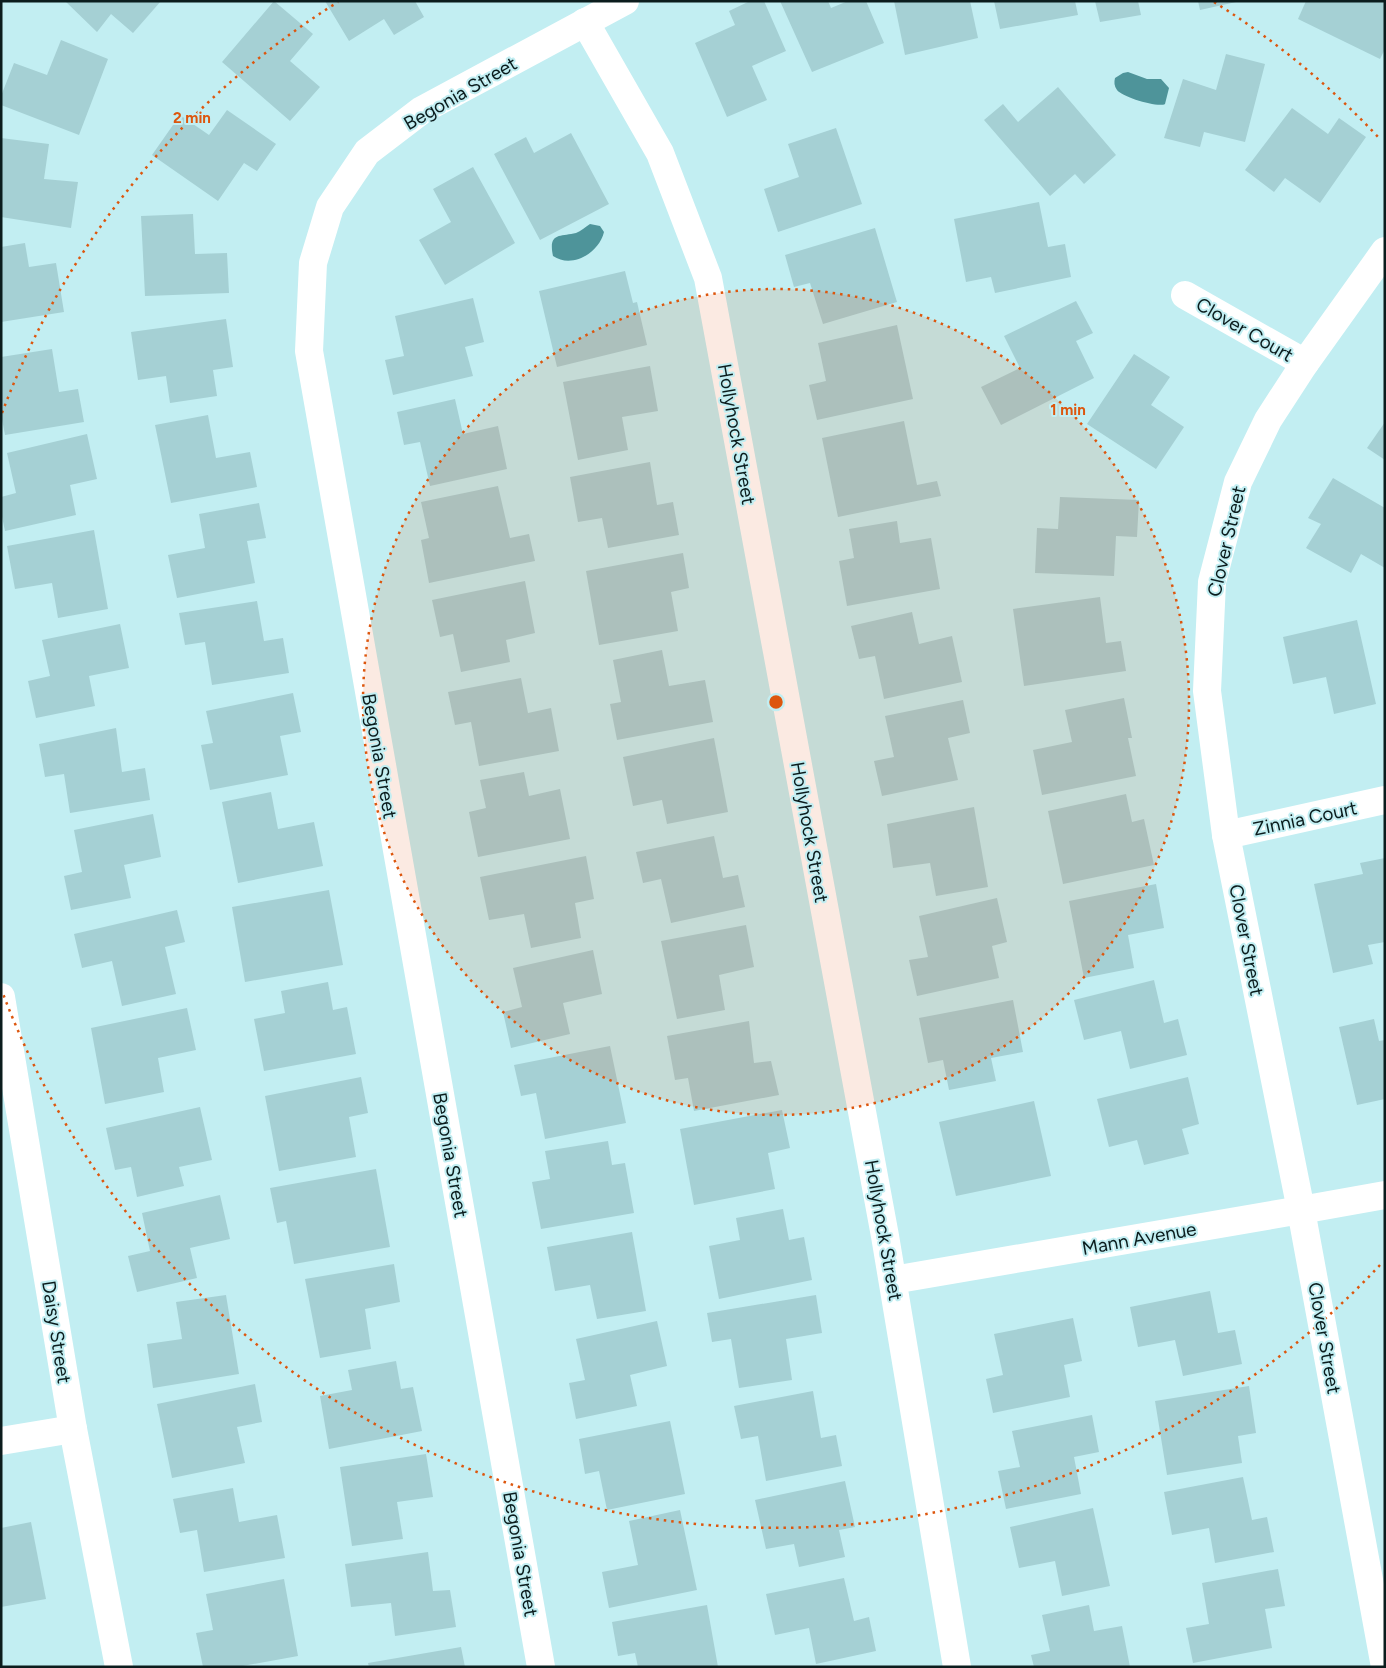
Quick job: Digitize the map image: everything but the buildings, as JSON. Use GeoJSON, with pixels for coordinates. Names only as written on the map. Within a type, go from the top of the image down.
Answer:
{"type":"FeatureCollection","features":[{"type":"Feature","properties":{"kind":"street","name":"Begonia Street"},"geometry":{"type":"LineString","coordinates":[[541,1667],[309,351],[313,263],[330,207],[367,152],[422,110],[625,1]]}},
{"type":"Feature","properties":{"kind":"street","name":"Hollyhock Street"},"geometry":{"type":"LineString","coordinates":[[585,22],[660,153],[708,278],[893,1280],[957,1667]]}},
{"type":"Feature","properties":{"kind":"street","name":"Clover Street"},"geometry":{"type":"LineString","coordinates":[[1385,251],[1305,363],[1268,420],[1238,482],[1212,582],[1207,691],[1226,835],[1301,1210],[1385,1667]]}},
{"type":"Feature","properties":{"kind":"street","name":"Clover Court"},"geometry":{"type":"LineString","coordinates":[[1185,295],[1305,363]]}},
{"type":"Feature","properties":{"kind":"street","name":"Zinnia Court"},"geometry":{"type":"LineString","coordinates":[[1226,835],[1385,800]]}},
{"type":"Feature","properties":{"kind":"street","name":"Daisy Street"},"geometry":{"type":"LineString","coordinates":[[1,997],[72,1429],[118,1667]]}},
{"type":"Feature","properties":{"kind":"street","name":"Mann Avenue"},"geometry":{"type":"LineString","coordinates":[[893,1280],[1385,1195]]}},
{"type":"Feature","properties":{"kind":"street"},"geometry":{"type":"LineString","coordinates":[[1,1441],[72,1429]]}},
{"type":"Feature","properties":{"kind":"water"},"geometry":{"type":"Polygon","coordinates":[[[1128,72],[1147,79],[1161,79],[1169,88],[1165,104],[1140,101],[1120,93],[1115,87],[1115,78],[1128,72]]]}},
{"type":"Feature","properties":{"kind":"water"},"geometry":{"type":"Polygon","coordinates":[[[590,224],[600,226],[604,232],[601,240],[591,252],[584,257],[568,261],[560,260],[553,256],[552,243],[554,239],[576,233],[590,224]]]}}]}
